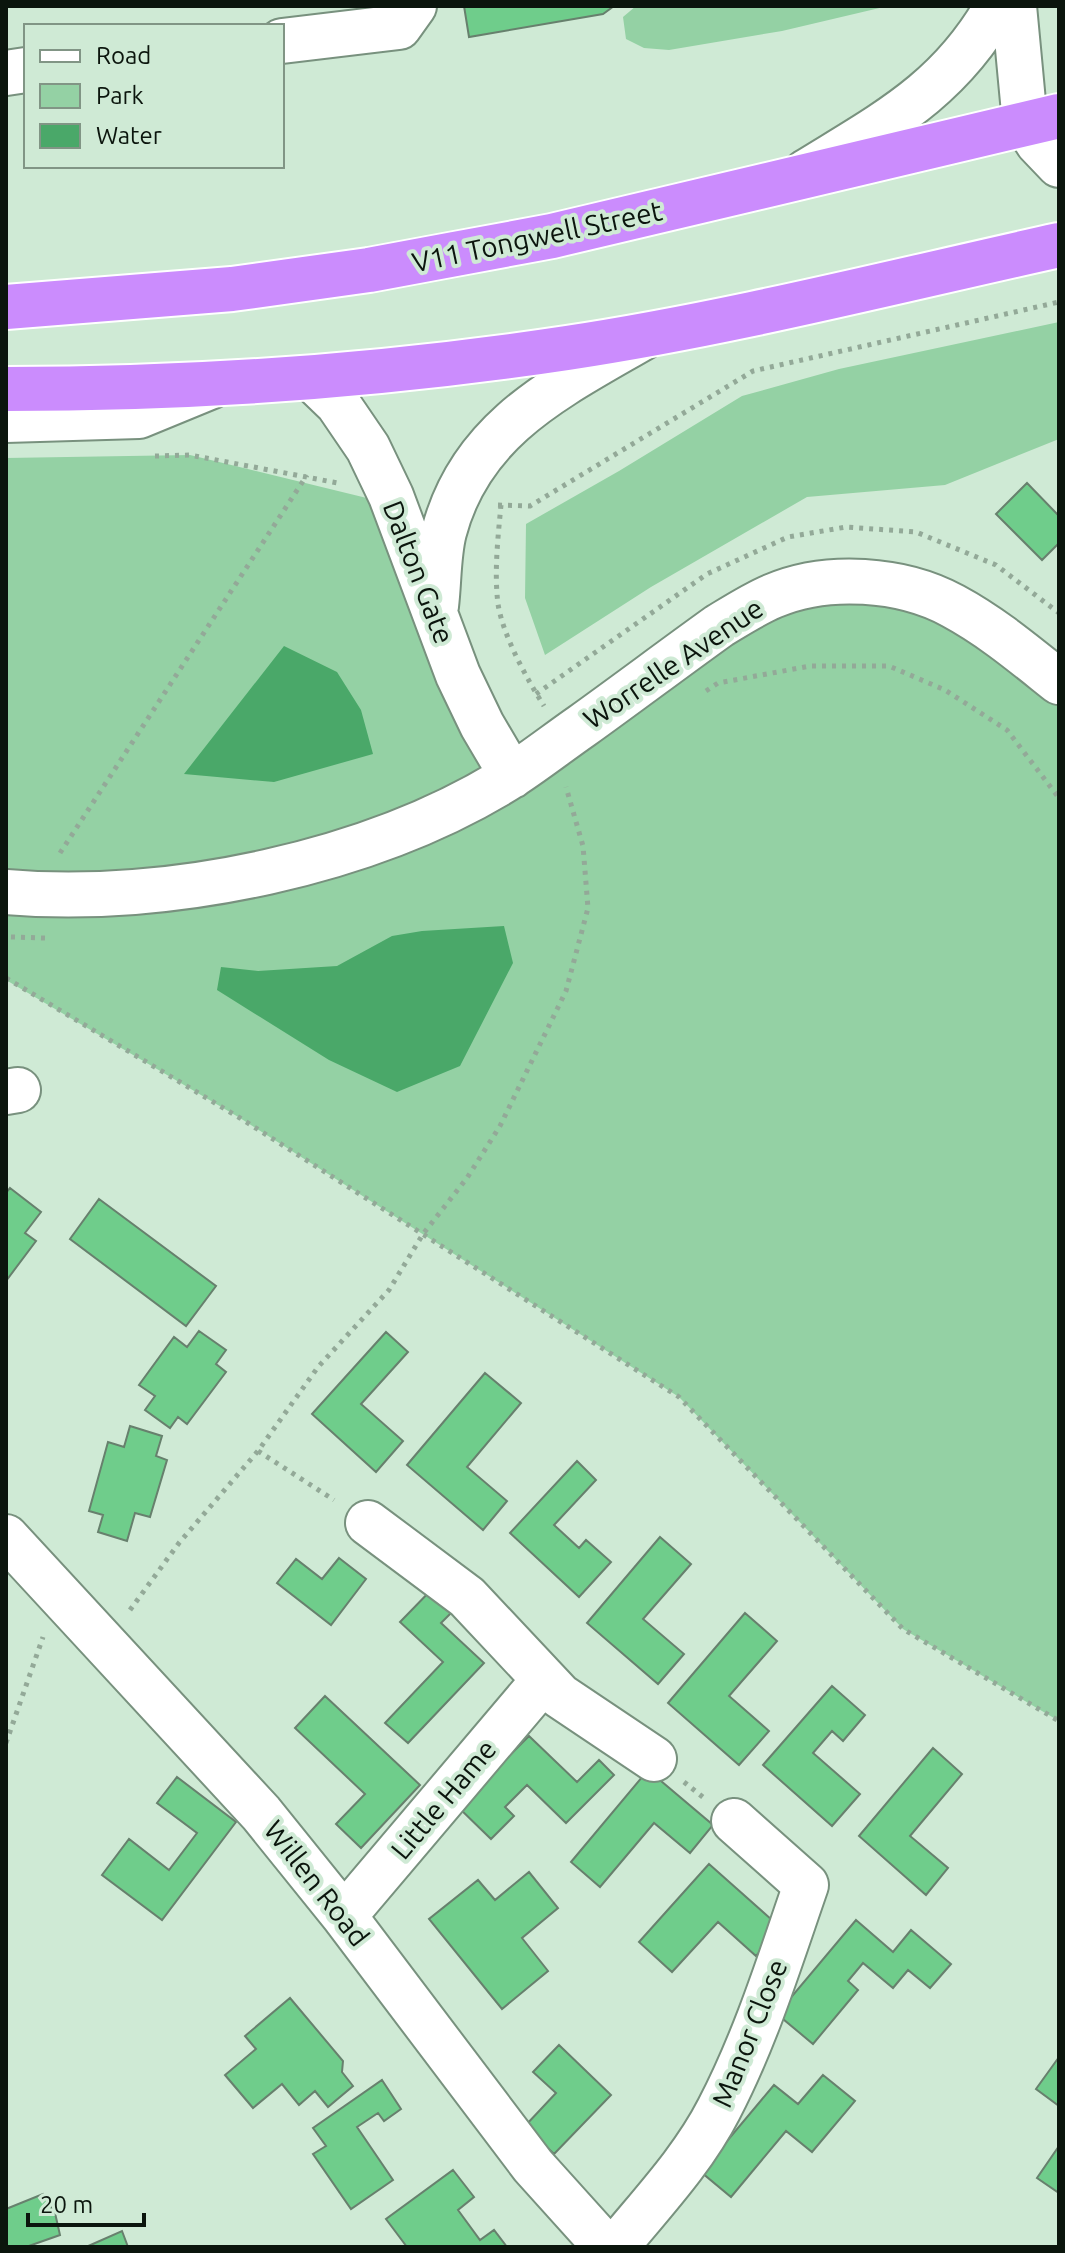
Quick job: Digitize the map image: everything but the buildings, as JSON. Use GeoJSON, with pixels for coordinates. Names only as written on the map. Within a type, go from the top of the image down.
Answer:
{"type":"FeatureCollection","features":[{"type":"Feature","properties":{"kind":"highway","name":"V11 Tongwell Street"},"geometry":{"type":"LineString","coordinates":[[6,307],[232,289],[369,270],[552,236],[1042,120]]}},
{"type":"Feature","properties":{"kind":"highway"},"geometry":{"type":"LineString","coordinates":[[6,389],[218,384],[311,378],[471,361],[649,334],[1059,245]]}},
{"type":"Feature","properties":{"kind":"street"},"geometry":{"type":"LineString","coordinates":[[284,41],[399,27],[414,6]]}},
{"type":"Feature","properties":{"kind":"street"},"geometry":{"type":"LineString","coordinates":[[797,178],[907,109],[931,90],[964,55],[997,6]]}},
{"type":"Feature","properties":{"kind":"street"},"geometry":{"type":"LineString","coordinates":[[1014,6],[1042,120],[1038,143],[1059,165]]}},
{"type":"Feature","properties":{"kind":"street"},"geometry":{"type":"LineString","coordinates":[[435,615],[443,536],[452,505],[479,457],[512,420],[649,334]]}},
{"type":"Feature","properties":{"kind":"street","name":"Dalton Gate"},"geometry":{"type":"LineString","coordinates":[[311,378],[338,404],[368,448],[391,496],[470,700],[512,776]]}},
{"type":"Feature","properties":{"kind":"street"},"geometry":{"type":"LineString","coordinates":[[6,420],[139,416],[218,384]]}},
{"type":"Feature","properties":{"kind":"street","name":"Worrelle Avenue"},"geometry":{"type":"LineString","coordinates":[[6,892],[86,895],[156,891],[256,875],[341,852],[401,830],[454,807],[512,776],[564,758],[747,608],[775,594],[804,587],[835,583],[884,583],[920,592],[951,604],[988,626],[1059,682]]}},
{"type":"Feature","properties":{"kind":"street"},"geometry":{"type":"LineString","coordinates":[[368,1523],[467,1597],[517,1648],[543,1681],[587,1715],[654,1759]]}},
{"type":"Feature","properties":{"kind":"street","name":"Willen Road"},"geometry":{"type":"LineString","coordinates":[[6,1537],[261,1813],[344,1916],[533,2166],[606,2247]]}},
{"type":"Feature","properties":{"kind":"street","name":"Little Hame"},"geometry":{"type":"LineString","coordinates":[[344,1916],[543,1681]]}},
{"type":"Feature","properties":{"kind":"street","name":"Manor Close"},"geometry":{"type":"LineString","coordinates":[[616,2247],[690,2157],[719,2110],[762,2011],[806,1885],[734,1821]]}},
{"type":"Feature","properties":{"kind":"path"},"geometry":{"type":"LineString","coordinates":[[60,854],[307,475]]}},
{"type":"Feature","properties":{"kind":"path"},"geometry":{"type":"LineString","coordinates":[[101,1642],[179,1543],[258,1451],[318,1367],[389,1290],[423,1234],[467,1178],[500,1126],[566,991],[588,908],[583,846],[564,758],[498,606],[501,505]]}},
{"type":"Feature","properties":{"kind":"path"},"geometry":{"type":"LineString","coordinates":[[6,978],[240,1118],[679,1397],[903,1629],[1059,1721]]}},
{"type":"Feature","properties":{"kind":"path"},"geometry":{"type":"LineString","coordinates":[[258,1451],[368,1523]]}},
{"type":"Feature","properties":{"kind":"path"},"geometry":{"type":"LineString","coordinates":[[6,1743],[58,1594]]}},
{"type":"Feature","properties":{"kind":"path"},"geometry":{"type":"LineString","coordinates":[[654,1759],[734,1821]]}},
{"type":"Feature","properties":{"kind":"green space"},"geometry":{"type":"Polygon","coordinates":[[[636,6],[888,6],[782,31],[669,50],[644,48],[626,39],[623,17],[636,6]]]}},
{"type":"Feature","properties":{"kind":"green space"},"geometry":{"type":"Polygon","coordinates":[[[1059,322],[1059,439],[945,485],[807,497],[651,587],[545,655],[525,598],[526,524],[742,396],[839,369],[1059,322]]]}},
{"type":"Feature","properties":{"kind":"green space"},"geometry":{"type":"Polygon","coordinates":[[[190,455],[379,501],[507,796],[705,660],[785,612],[843,603],[893,603],[950,625],[1059,706],[1059,1721],[903,1629],[679,1397],[240,1118],[6,980],[6,458],[190,455]]]}},
{"type":"Feature","properties":{"kind":"water"},"geometry":{"type":"Polygon","coordinates":[[[284,646],[337,672],[361,710],[373,754],[274,782],[184,774],[284,646]]]}},
{"type":"Feature","properties":{"kind":"water"},"geometry":{"type":"Polygon","coordinates":[[[504,926],[513,963],[460,1066],[397,1092],[329,1060],[217,990],[221,967],[258,971],[337,966],[392,936],[504,926]]]}}]}
